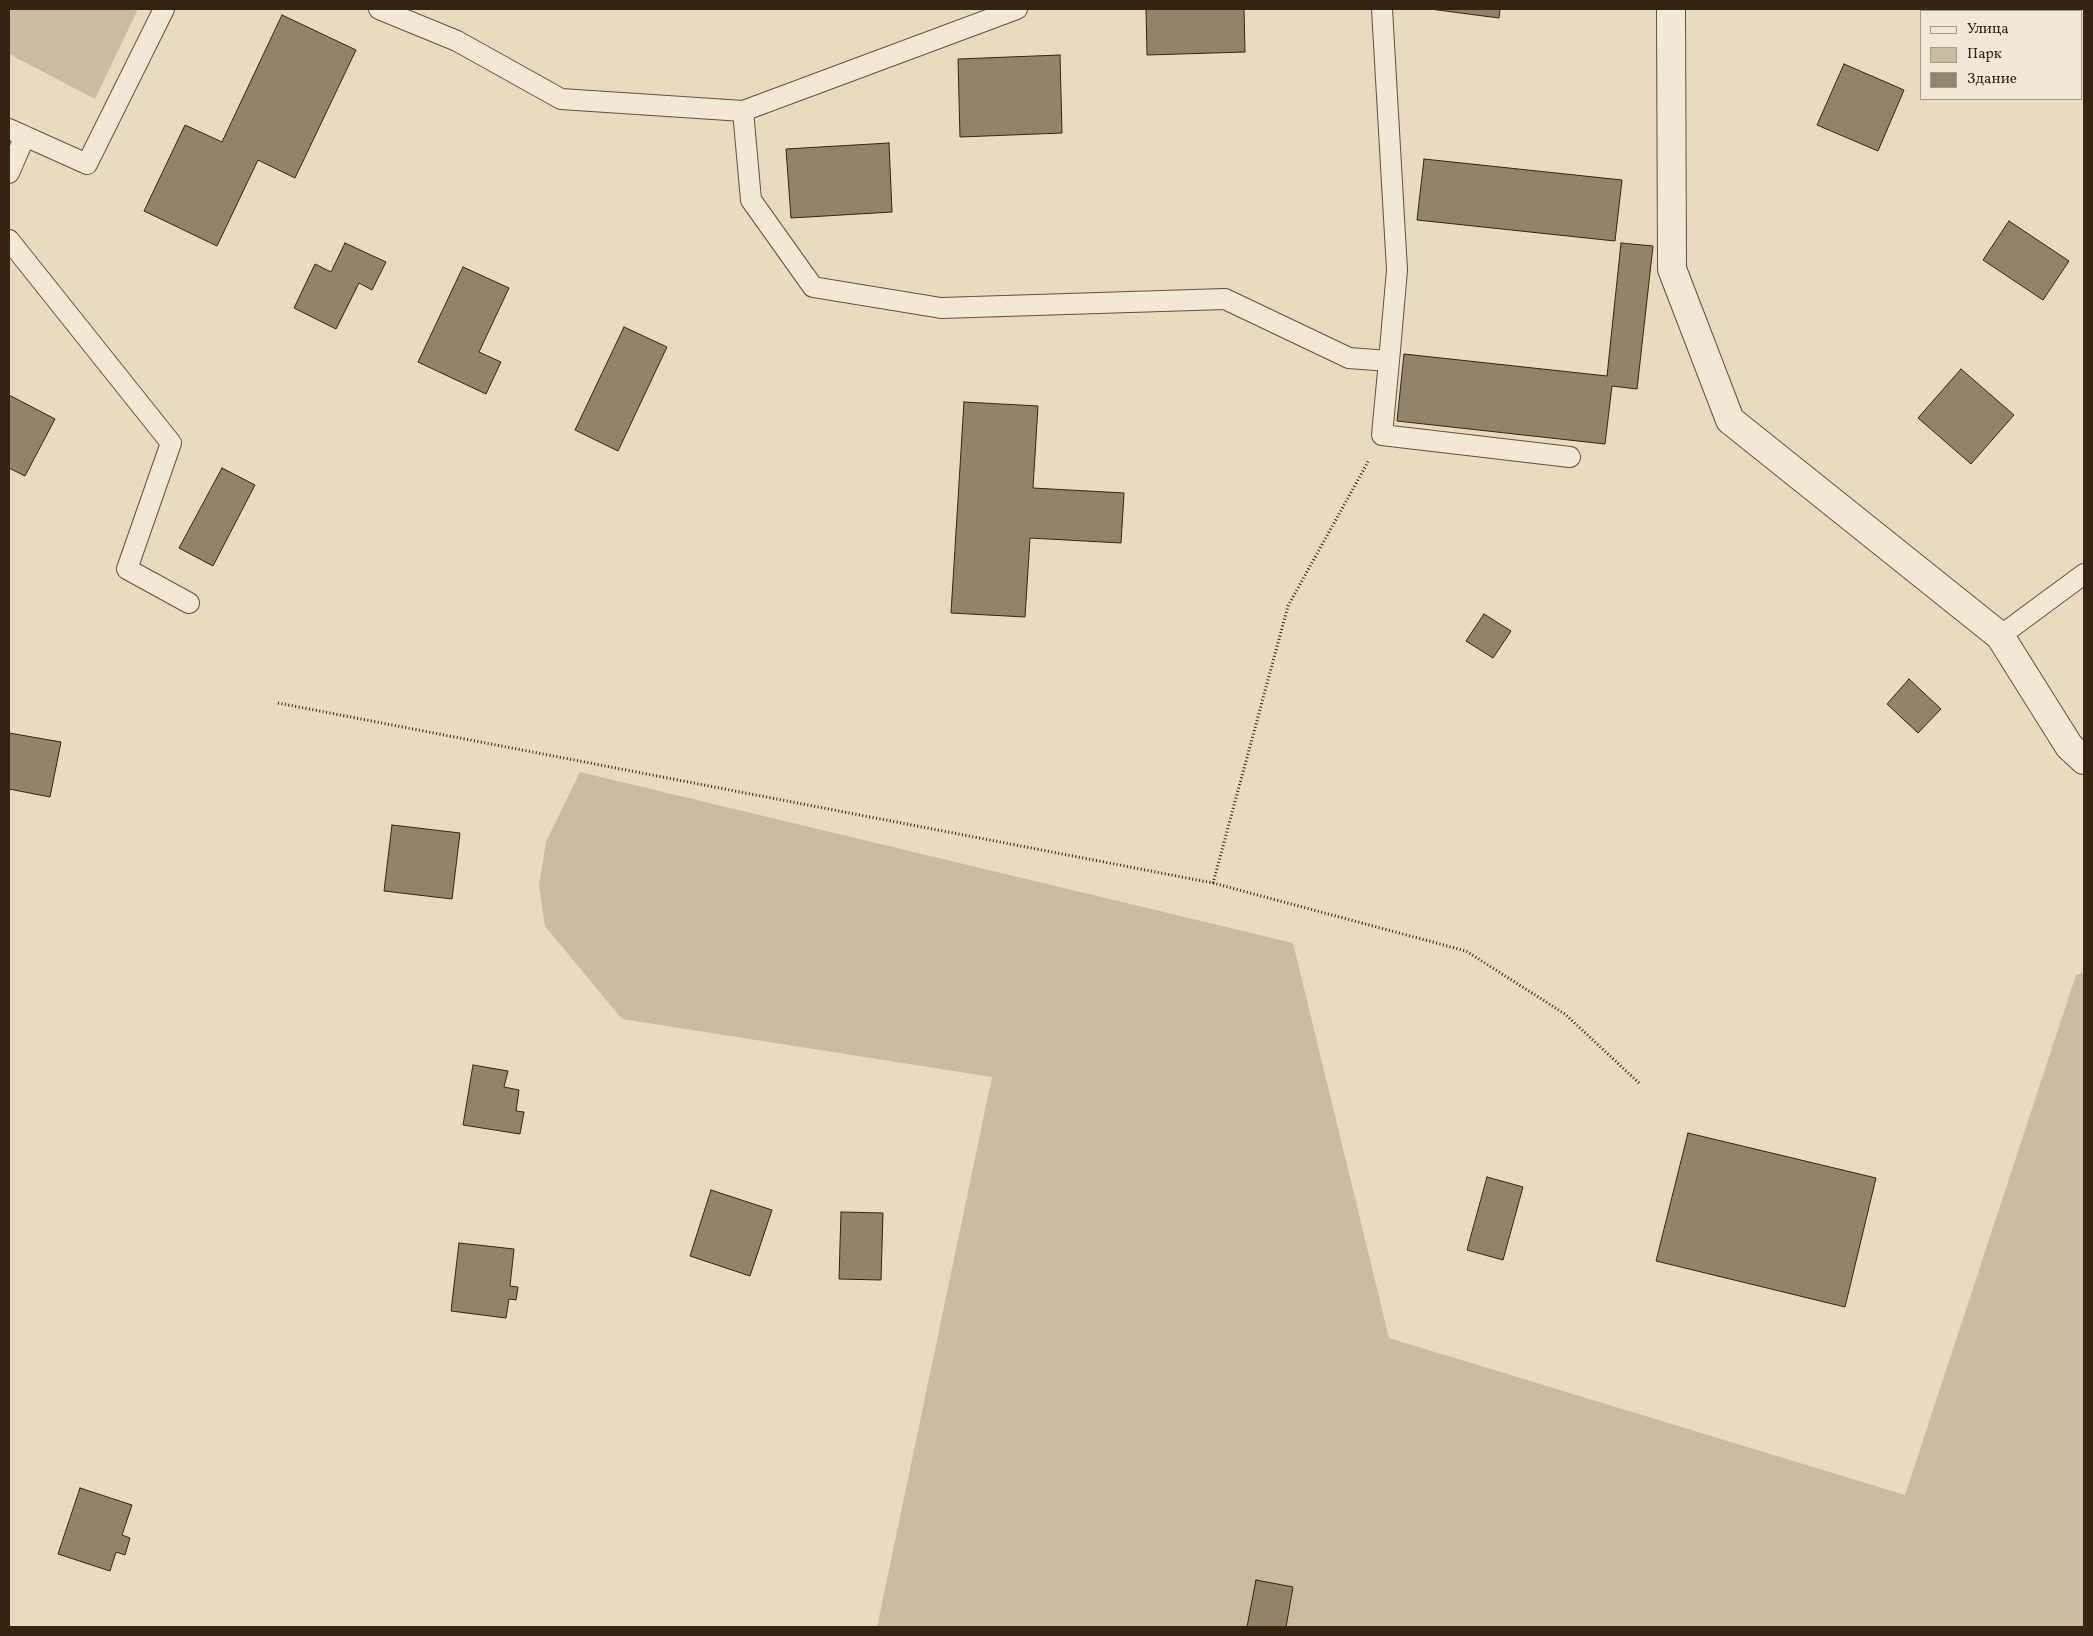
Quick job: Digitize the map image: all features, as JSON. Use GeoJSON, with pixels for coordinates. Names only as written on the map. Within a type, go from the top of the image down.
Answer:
{"type":"FeatureCollection","features":[{"type":"Feature","properties":{"kind":"street"},"geometry":{"type":"LineString","coordinates":[[1671,9],[1672,269],[1730,420],[2000,636],[2069,746],[2084,760]]}},
{"type":"Feature","properties":{"kind":"lane"},"geometry":{"type":"LineString","coordinates":[[9,173],[17,132],[87,164],[164,9]]}},
{"type":"Feature","properties":{"kind":"lane"},"geometry":{"type":"LineString","coordinates":[[379,9],[457,41],[561,99],[743,111],[1017,9]]}},
{"type":"Feature","properties":{"kind":"lane"},"geometry":{"type":"LineString","coordinates":[[1382,9],[1397,270],[1382,435],[1570,457]]}},
{"type":"Feature","properties":{"kind":"lane"},"geometry":{"type":"LineString","coordinates":[[743,111],[751,200],[813,287],[941,308],[1225,299],[1349,358],[1390,361]]}},
{"type":"Feature","properties":{"kind":"lane"},"geometry":{"type":"LineString","coordinates":[[9,240],[171,444],[127,569],[189,603]]}},
{"type":"Feature","properties":{"kind":"lane"},"geometry":{"type":"LineString","coordinates":[[2000,636],[2084,574]]}},
{"type":"Feature","properties":{"kind":"path"},"geometry":{"type":"LineString","coordinates":[[1213,883],[1288,606],[1382,435]]}},
{"type":"Feature","properties":{"kind":"path"},"geometry":{"type":"LineString","coordinates":[[278,703],[1213,883],[1466,951],[1565,1014],[1639,1083]]}},
{"type":"Feature","properties":{"kind":"green space"},"geometry":{"type":"Polygon","coordinates":[[[9,9],[138,9],[95,99],[9,54],[9,9]]]}},
{"type":"Feature","properties":{"kind":"green space"},"geometry":{"type":"Polygon","coordinates":[[[580,772],[1293,943],[1389,1338],[1905,1495],[2076,975],[2084,972],[2084,1627],[877,1627],[992,1077],[622,1019],[545,926],[539,885],[546,842],[580,772]]]}},
{"type":"Feature","properties":{"kind":"building"},"geometry":{"type":"Polygon","coordinates":[[[1146,9],[1244,9],[1245,52],[1147,55],[1146,9]]]}},
{"type":"Feature","properties":{"kind":"building"},"geometry":{"type":"Polygon","coordinates":[[[1430,9],[1500,9],[1499,18],[1430,9]]]}},
{"type":"Feature","properties":{"kind":"building"},"geometry":{"type":"Polygon","coordinates":[[[282,15],[356,50],[295,178],[258,160],[217,246],[144,211],[185,125],[222,142],[282,15]]]}},
{"type":"Feature","properties":{"kind":"building"},"geometry":{"type":"Polygon","coordinates":[[[1060,55],[1062,133],[960,137],[958,59],[1060,55]]]}},
{"type":"Feature","properties":{"kind":"building"},"geometry":{"type":"Polygon","coordinates":[[[1844,64],[1904,90],[1878,151],[1817,125],[1844,64]]]}},
{"type":"Feature","properties":{"kind":"building"},"geometry":{"type":"Polygon","coordinates":[[[889,143],[892,212],[791,218],[786,149],[889,143]]]}},
{"type":"Feature","properties":{"kind":"building"},"geometry":{"type":"Polygon","coordinates":[[[1424,159],[1622,180],[1615,241],[1417,220],[1424,159]]]}},
{"type":"Feature","properties":{"kind":"building"},"geometry":{"type":"Polygon","coordinates":[[[2009,221],[2069,261],[2043,300],[1983,260],[2009,221]]]}},
{"type":"Feature","properties":{"kind":"building"},"geometry":{"type":"Polygon","coordinates":[[[345,243],[386,262],[372,290],[359,283],[336,329],[294,308],[315,264],[331,272],[345,243]]]}},
{"type":"Feature","properties":{"kind":"building"},"geometry":{"type":"Polygon","coordinates":[[[1621,243],[1653,246],[1637,389],[1612,386],[1605,444],[1397,421],[1404,354],[1607,376],[1621,243]]]}},
{"type":"Feature","properties":{"kind":"building"},"geometry":{"type":"Polygon","coordinates":[[[463,267],[509,288],[479,352],[501,362],[486,394],[418,362],[463,267]]]}},
{"type":"Feature","properties":{"kind":"building"},"geometry":{"type":"Polygon","coordinates":[[[624,327],[667,347],[618,451],[575,430],[624,327]]]}},
{"type":"Feature","properties":{"kind":"building"},"geometry":{"type":"Polygon","coordinates":[[[1961,369],[2014,415],[1971,464],[1918,418],[1961,369]]]}},
{"type":"Feature","properties":{"kind":"building"},"geometry":{"type":"Polygon","coordinates":[[[9,395],[55,419],[25,476],[9,468],[9,395]]]}},
{"type":"Feature","properties":{"kind":"building"},"geometry":{"type":"Polygon","coordinates":[[[964,402],[1038,406],[1033,488],[1124,493],[1121,543],[1030,538],[1025,617],[951,613],[964,402]]]}},
{"type":"Feature","properties":{"kind":"building"},"geometry":{"type":"Polygon","coordinates":[[[222,468],[255,485],[213,566],[179,548],[222,468]]]}},
{"type":"Feature","properties":{"kind":"building"},"geometry":{"type":"Polygon","coordinates":[[[1484,614],[1511,631],[1493,658],[1466,641],[1484,614]]]}},
{"type":"Feature","properties":{"kind":"building"},"geometry":{"type":"Polygon","coordinates":[[[1909,679],[1941,709],[1918,733],[1887,704],[1909,679]]]}},
{"type":"Feature","properties":{"kind":"building"},"geometry":{"type":"Polygon","coordinates":[[[9,733],[61,742],[50,797],[9,789],[9,733]]]}},
{"type":"Feature","properties":{"kind":"building"},"geometry":{"type":"Polygon","coordinates":[[[392,825],[460,833],[452,899],[384,891],[392,825]]]}},
{"type":"Feature","properties":{"kind":"building"},"geometry":{"type":"Polygon","coordinates":[[[473,1065],[508,1071],[504,1087],[519,1090],[516,1111],[524,1112],[520,1134],[463,1125],[473,1065]]]}},
{"type":"Feature","properties":{"kind":"building"},"geometry":{"type":"Polygon","coordinates":[[[1688,1133],[1876,1178],[1845,1307],[1656,1261],[1688,1133]]]}},
{"type":"Feature","properties":{"kind":"building"},"geometry":{"type":"Polygon","coordinates":[[[1487,1177],[1523,1187],[1503,1260],[1467,1250],[1487,1177]]]}},
{"type":"Feature","properties":{"kind":"building"},"geometry":{"type":"Polygon","coordinates":[[[711,1190],[772,1210],[750,1276],[690,1256],[711,1190]]]}},
{"type":"Feature","properties":{"kind":"building"},"geometry":{"type":"Polygon","coordinates":[[[841,1212],[883,1213],[881,1280],[839,1279],[841,1212]]]}},
{"type":"Feature","properties":{"kind":"building"},"geometry":{"type":"Polygon","coordinates":[[[459,1243],[514,1249],[510,1286],[518,1287],[516,1300],[509,1299],[506,1318],[451,1311],[459,1243]]]}},
{"type":"Feature","properties":{"kind":"building"},"geometry":{"type":"Polygon","coordinates":[[[80,1488],[132,1505],[122,1535],[130,1538],[125,1555],[116,1552],[110,1571],[58,1554],[80,1488]]]}},
{"type":"Feature","properties":{"kind":"building"},"geometry":{"type":"Polygon","coordinates":[[[1256,1580],[1293,1587],[1286,1627],[1247,1627],[1256,1580]]]}}]}
